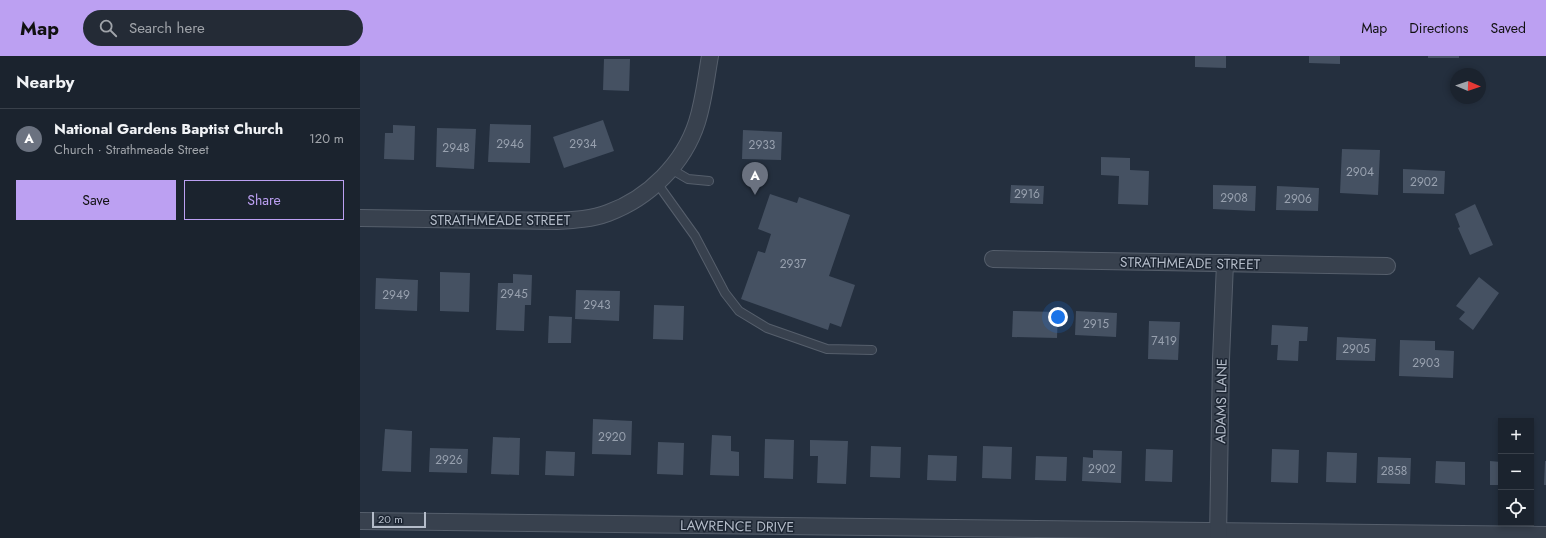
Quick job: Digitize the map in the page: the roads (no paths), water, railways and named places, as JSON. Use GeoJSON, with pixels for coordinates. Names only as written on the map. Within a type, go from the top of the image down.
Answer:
{"type":"FeatureCollection","features":[{"type":"Feature","properties":{"kind":"street","name":"STRATHMEADE STREET"},"geometry":{"type":"LineString","coordinates":[[360,218],[557,221],[583,220],[608,213],[631,202],[657,183],[671,169],[686,147],[697,123],[704,96],[710,56]]}},
{"type":"Feature","properties":{"kind":"street","name":"STRATHMEADE STREET"},"geometry":{"type":"LineString","coordinates":[[992,258],[1387,266]]}},
{"type":"Feature","properties":{"kind":"street","name":"ADAMS LANE"},"geometry":{"type":"LineString","coordinates":[[1218,535],[1221,360],[1225,263]]}},
{"type":"Feature","properties":{"kind":"street","name":"LAWRENCE DRIVE"},"geometry":{"type":"LineString","coordinates":[[360,521],[1218,535],[1546,535]]}},
{"type":"Feature","properties":{"kind":"lane"},"geometry":{"type":"LineString","coordinates":[[671,169],[688,179],[709,181]]}},
{"type":"Feature","properties":{"kind":"lane"},"geometry":{"type":"LineString","coordinates":[[657,183],[695,236],[725,293],[739,311],[767,328],[827,349],[872,350]]}},
{"type":"Feature","properties":{"kind":"place","name":"National Gardens Baptist Church"},"geometry":{"type":"Point","coordinates":[755,195]}}]}
